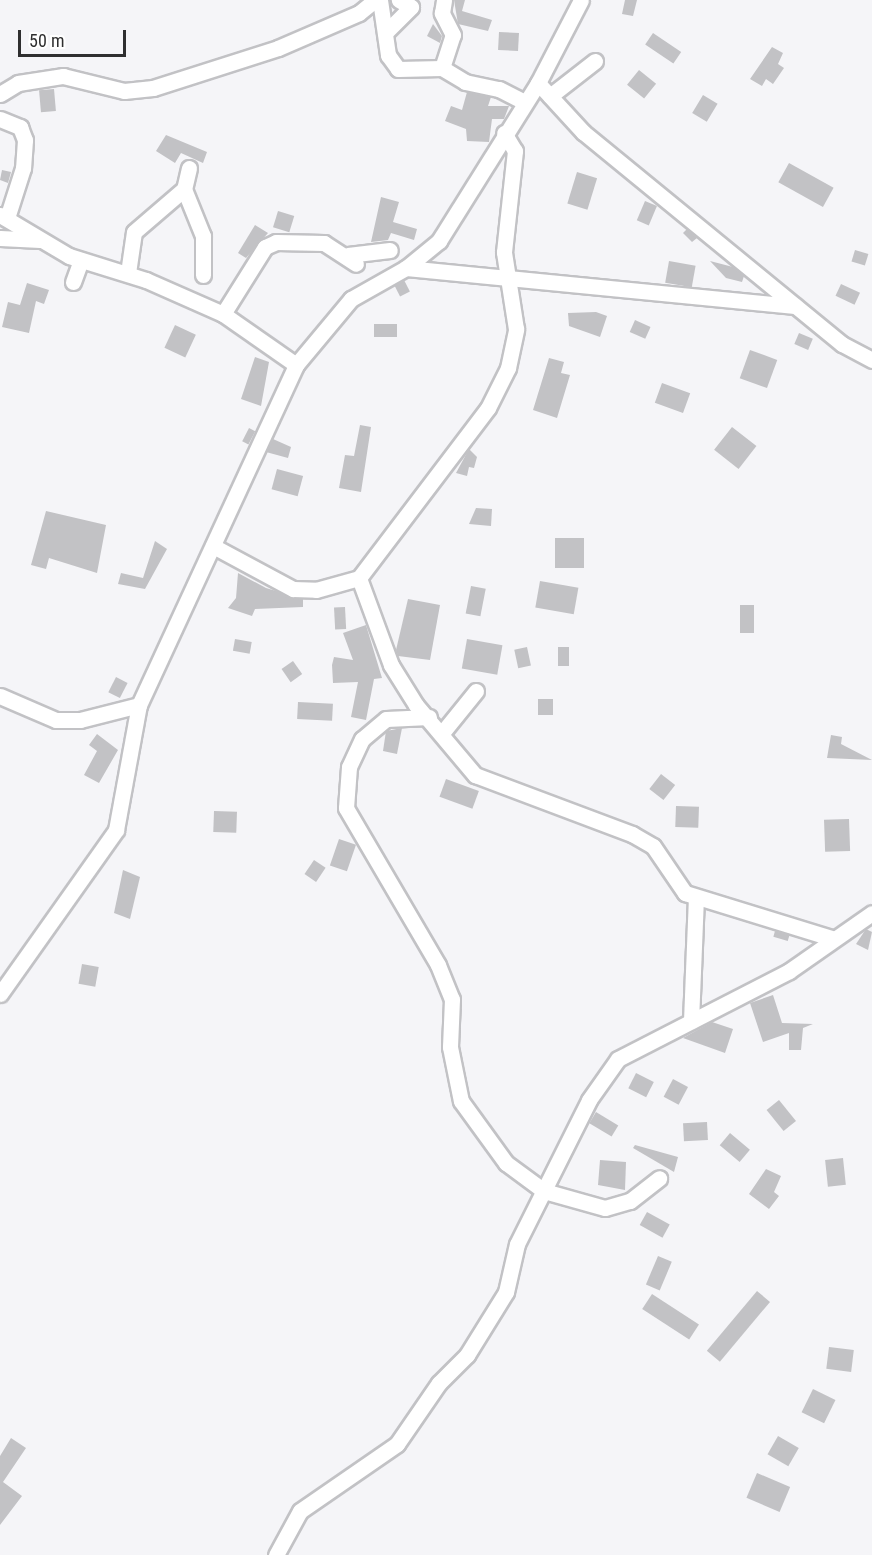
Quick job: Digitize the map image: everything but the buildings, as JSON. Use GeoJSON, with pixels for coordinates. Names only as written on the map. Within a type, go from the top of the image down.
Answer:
{"type":"FeatureCollection","features":[{"type":"Feature","properties":{"kind":"street"},"geometry":{"type":"LineString","coordinates":[[1,90],[63,76],[124,91],[153,88],[278,48],[359,13],[375,0]]}},
{"type":"Feature","properties":{"kind":"street"},"geometry":{"type":"LineString","coordinates":[[380,0],[388,55],[398,69],[442,68],[465,82],[499,89],[524,102]]}},
{"type":"Feature","properties":{"kind":"street"},"geometry":{"type":"LineString","coordinates":[[385,33],[411,7],[399,0]]}},
{"type":"Feature","properties":{"kind":"street"},"geometry":{"type":"LineString","coordinates":[[442,68],[453,35],[442,13],[444,0]]}},
{"type":"Feature","properties":{"kind":"street"},"geometry":{"type":"LineString","coordinates":[[0,994],[116,830],[139,705],[296,365],[351,299],[406,268],[439,241],[504,133],[538,83],[577,1]]}},
{"type":"Feature","properties":{"kind":"street"},"geometry":{"type":"LineString","coordinates":[[550,96],[596,61]]}},
{"type":"Feature","properties":{"kind":"street"},"geometry":{"type":"LineString","coordinates":[[538,83],[583,132],[795,306],[872,360]]}},
{"type":"Feature","properties":{"kind":"street"},"geometry":{"type":"LineString","coordinates":[[0,119],[20,127],[24,140],[23,168],[4,216],[40,240],[81,260],[128,273],[223,314],[296,365]]}},
{"type":"Feature","properties":{"kind":"street"},"geometry":{"type":"LineString","coordinates":[[213,546],[293,589],[316,590],[359,578],[488,408],[508,368],[516,329],[504,252],[515,151],[504,133]]}},
{"type":"Feature","properties":{"kind":"street"},"geometry":{"type":"LineString","coordinates":[[189,168],[184,189],[203,236],[203,275]]}},
{"type":"Feature","properties":{"kind":"street"},"geometry":{"type":"LineString","coordinates":[[128,273],[134,232],[184,189]]}},
{"type":"Feature","properties":{"kind":"street"},"geometry":{"type":"LineString","coordinates":[[0,237],[40,240]]}},
{"type":"Feature","properties":{"kind":"street"},"geometry":{"type":"LineString","coordinates":[[223,314],[264,247],[305,240],[352,260],[390,250]]}},
{"type":"Feature","properties":{"kind":"street"},"geometry":{"type":"LineString","coordinates":[[73,282],[81,260]]}},
{"type":"Feature","properties":{"kind":"street"},"geometry":{"type":"LineString","coordinates":[[406,268],[795,306]]}},
{"type":"Feature","properties":{"kind":"street"},"geometry":{"type":"LineString","coordinates":[[359,578],[391,665],[475,775],[588,814],[653,846],[685,893],[831,938]]}},
{"type":"Feature","properties":{"kind":"street"},"geometry":{"type":"LineString","coordinates":[[442,733],[476,691]]}},
{"type":"Feature","properties":{"kind":"street"},"geometry":{"type":"LineString","coordinates":[[0,696],[56,720],[80,720],[139,705]]}},
{"type":"Feature","properties":{"kind":"street"},"geometry":{"type":"LineString","coordinates":[[429,717],[386,719],[362,738],[349,767],[346,808],[445,982],[452,999],[450,1047],[460,1101],[506,1163],[544,1191],[605,1208],[630,1201],[660,1178]]}},
{"type":"Feature","properties":{"kind":"street"},"geometry":{"type":"LineString","coordinates":[[691,1021],[696,898]]}},
{"type":"Feature","properties":{"kind":"street"},"geometry":{"type":"LineString","coordinates":[[276,1555],[300,1511],[398,1444],[438,1383],[467,1355],[506,1292],[517,1244],[589,1100],[618,1059],[789,971],[831,938],[872,913]]}}]}
